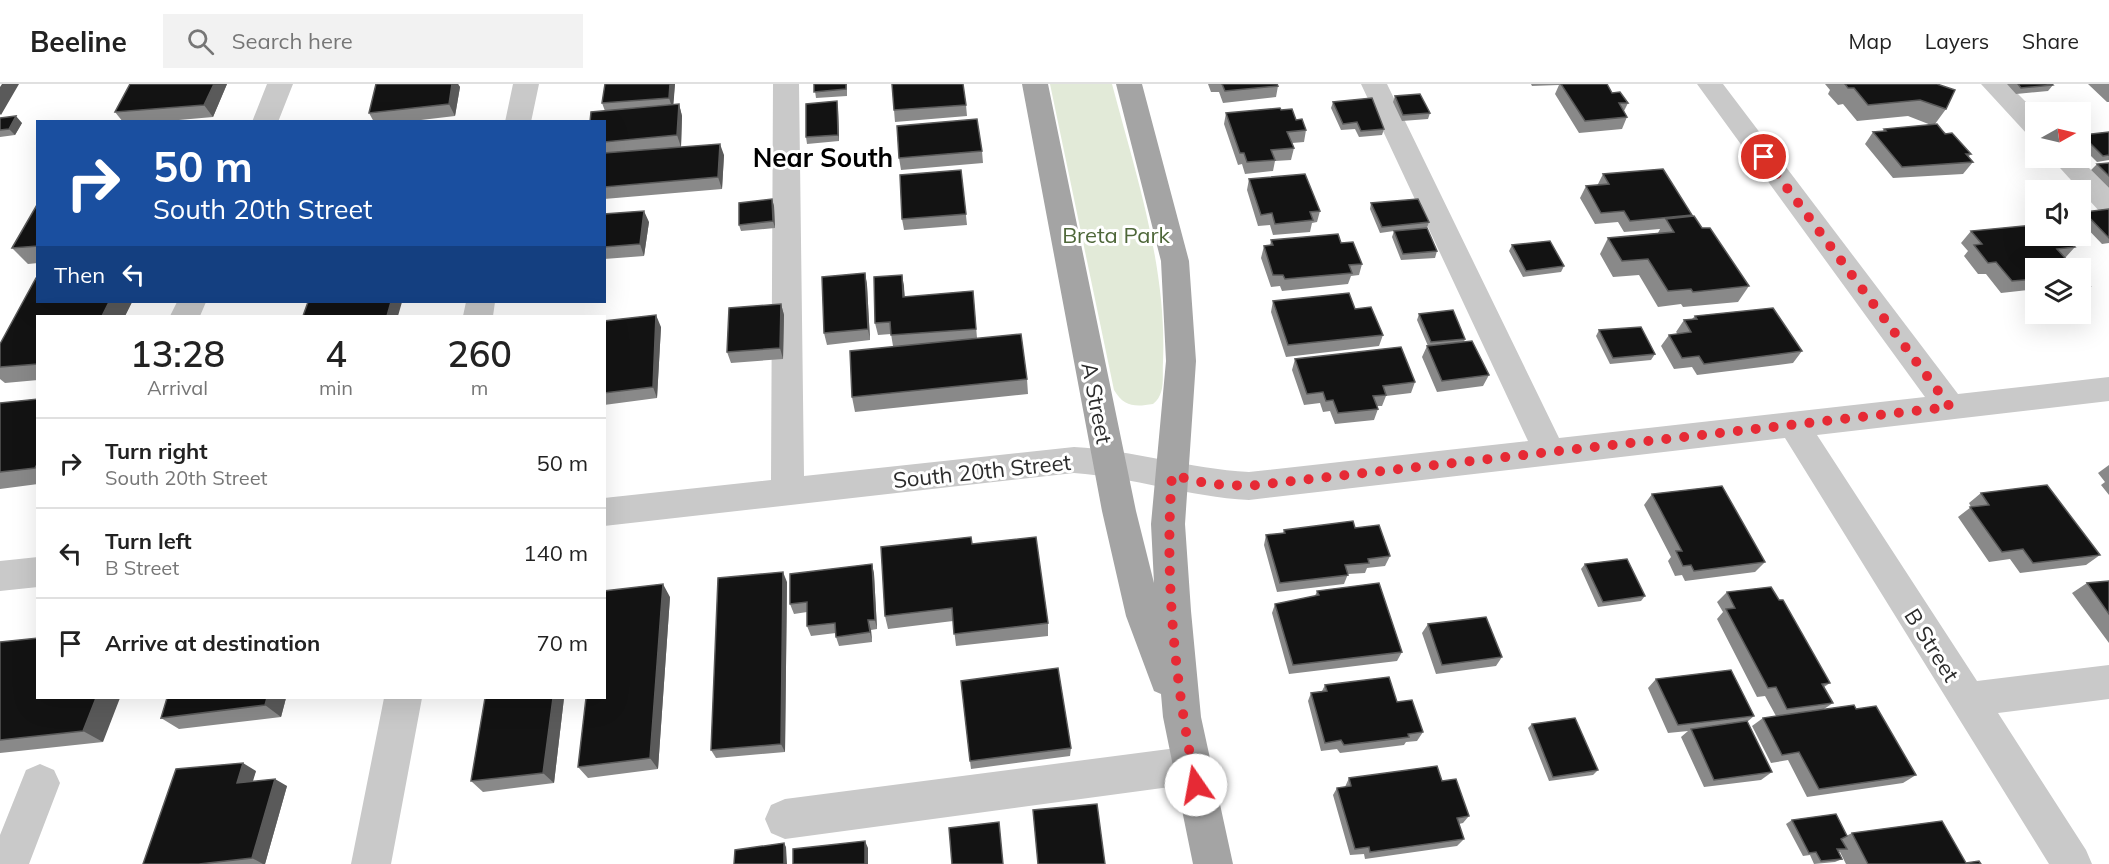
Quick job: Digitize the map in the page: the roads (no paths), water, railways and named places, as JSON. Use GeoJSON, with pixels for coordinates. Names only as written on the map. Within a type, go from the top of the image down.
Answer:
{"type":"FeatureCollection","features":[{"type":"Feature","properties":{"kind":"main road","name":"A Street"},"geometry":{"type":"LineString","coordinates":[[1035,84],[1109,462],[1144,616],[1182,717]]}},
{"type":"Feature","properties":{"kind":"main road","name":"A Street"},"geometry":{"type":"LineString","coordinates":[[1129,84],[1175,261],[1181,361],[1168,524],[1182,717],[1213,864]]}},
{"type":"Feature","properties":{"kind":"street"},"geometry":{"type":"LineString","coordinates":[[266,120],[280,84]]}},
{"type":"Feature","properties":{"kind":"street"},"geometry":{"type":"LineString","coordinates":[[518,120],[526,84]]}},
{"type":"Feature","properties":{"kind":"street"},"geometry":{"type":"LineString","coordinates":[[786,84],[788,492]]}},
{"type":"Feature","properties":{"kind":"street"},"geometry":{"type":"LineString","coordinates":[[1374,84],[1550,453]]}},
{"type":"Feature","properties":{"kind":"street"},"geometry":{"type":"LineString","coordinates":[[1710,84],[1950,407]]}},
{"type":"Feature","properties":{"kind":"street"},"geometry":{"type":"LineString","coordinates":[[1994,84],[2025,116]]}},
{"type":"Feature","properties":{"kind":"street"},"geometry":{"type":"LineString","coordinates":[[2074,168],[2109,204]]}},
{"type":"Feature","properties":{"kind":"street","name":"South 20th Street"},"geometry":{"type":"LineString","coordinates":[[606,512],[1074,460],[1109,462],[1209,484],[1249,486],[2109,389]]}},
{"type":"Feature","properties":{"kind":"street","name":"B Street"},"geometry":{"type":"LineString","coordinates":[[1794,425],[2072,864]]}},
{"type":"Feature","properties":{"kind":"street"},"geometry":{"type":"LineString","coordinates":[[0,576],[36,572]]}},
{"type":"Feature","properties":{"kind":"street"},"geometry":{"type":"LineString","coordinates":[[1967,700],[2109,682]]}},
{"type":"Feature","properties":{"kind":"street"},"geometry":{"type":"LineString","coordinates":[[370,864],[403,699]]}},
{"type":"Feature","properties":{"kind":"street"},"geometry":{"type":"LineString","coordinates":[[785,819],[1192,765]]}},
{"type":"Feature","properties":{"kind":"street"},"geometry":{"type":"LineString","coordinates":[[9,864],[40,783]]}},
{"type":"Feature","properties":{"kind":"district","name":"Near South"},"geometry":{"type":"Point","coordinates":[823,158]}},
{"type":"Feature","properties":{"kind":"park label","name":"Breta Park"},"geometry":{"type":"Point","coordinates":[1116,235]}}]}
